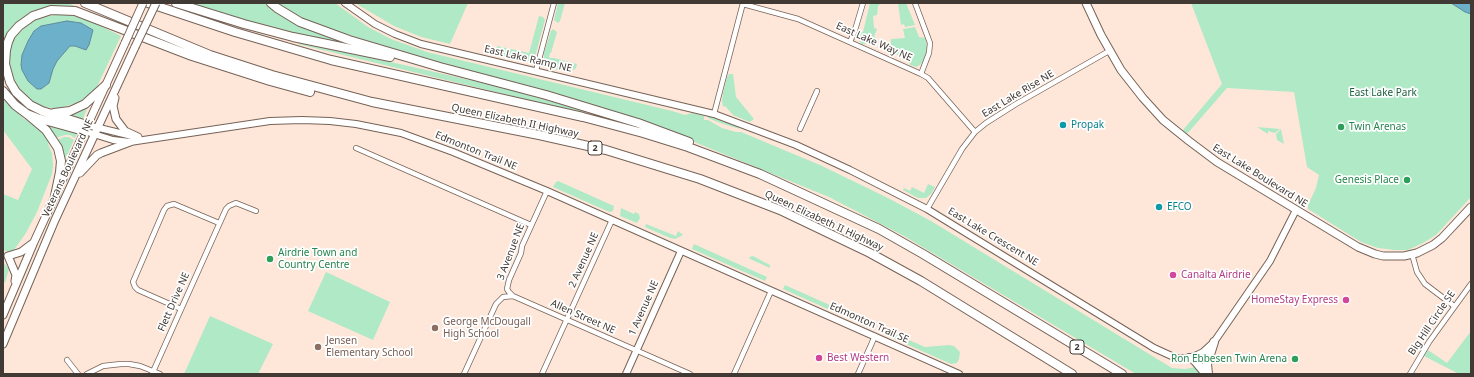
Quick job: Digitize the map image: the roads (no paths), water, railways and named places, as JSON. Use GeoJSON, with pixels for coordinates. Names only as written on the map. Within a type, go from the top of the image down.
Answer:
{"type":"FeatureCollection","features":[{"type":"Feature","properties":{"kind":"highway","name":"Queen Elizabeth II Highway"},"geometry":{"type":"LineString","coordinates":[[85,3],[210,55],[272,75],[372,102],[606,150],[728,189],[800,219],[900,268],[1072,374]]}},
{"type":"Feature","properties":{"kind":"highway","name":"Queen Elizabeth II Highway"},"geometry":{"type":"LineString","coordinates":[[148,3],[235,32],[331,60],[568,114],[643,133],[742,167],[879,229],[1122,374]]}},
{"type":"Feature","properties":{"kind":"highway"},"geometry":{"type":"LineString","coordinates":[[176,3],[293,37],[440,67]]}},
{"type":"Feature","properties":{"kind":"highway"},"geometry":{"type":"LineString","coordinates":[[271,3],[300,22],[349,40],[440,67],[538,93],[638,123],[690,143],[742,167]]}},
{"type":"Feature","properties":{"kind":"highway"},"geometry":{"type":"LineString","coordinates":[[86,128],[30,105],[20,96],[10,82],[5,64],[8,42],[19,26],[39,13],[58,9],[83,13],[192,56],[270,81],[320,94],[372,102]]}},
{"type":"Feature","properties":{"kind":"highway"},"geometry":{"type":"LineString","coordinates":[[51,113],[70,111],[80,107],[106,85]]}},
{"type":"Feature","properties":{"kind":"highway"},"geometry":{"type":"LineString","coordinates":[[3,91],[15,105],[46,130],[58,148],[61,161],[54,196]]}},
{"type":"Feature","properties":{"kind":"highway"},"geometry":{"type":"LineString","coordinates":[[27,114],[37,118],[86,128]]}},
{"type":"Feature","properties":{"kind":"highway"},"geometry":{"type":"LineString","coordinates":[[1207,374],[1207,364],[1214,342]]}},
{"type":"Feature","properties":{"kind":"highway"},"geometry":{"type":"LineString","coordinates":[[1189,358],[1196,362],[1207,374]]}},
{"type":"Feature","properties":{"kind":"main road","name":"Veterans Boulevard NE"},"geometry":{"type":"LineString","coordinates":[[3,315],[54,196],[144,3]]}},
{"type":"Feature","properties":{"kind":"main road","name":"Veterans Boulevard NE"},"geometry":{"type":"LineString","coordinates":[[3,344],[44,246],[156,3]]}},
{"type":"Feature","properties":{"kind":"main road","name":"East Lake Boulevard NE"},"geometry":{"type":"LineString","coordinates":[[1086,3],[1109,51],[1128,80],[1163,120],[1217,162],[1365,250],[1383,256],[1394,257],[1412,254],[1433,245],[1452,228],[1471,206]]}},
{"type":"Feature","properties":{"kind":"main road"},"geometry":{"type":"LineString","coordinates":[[116,88],[113,106],[116,120],[125,130],[138,137]]}},
{"type":"Feature","properties":{"kind":"main road"},"geometry":{"type":"LineString","coordinates":[[74,181],[97,155],[106,150],[130,142]]}},
{"type":"Feature","properties":{"kind":"main road"},"geometry":{"type":"LineString","coordinates":[[15,285],[16,275],[5,255],[21,252],[34,242]]}},
{"type":"Feature","properties":{"kind":"street","name":"East Lake Ramp NE"},"geometry":{"type":"LineString","coordinates":[[344,3],[375,24],[408,39],[714,114]]}},
{"type":"Feature","properties":{"kind":"street"},"geometry":{"type":"LineString","coordinates":[[536,71],[554,3]]}},
{"type":"Feature","properties":{"kind":"street"},"geometry":{"type":"LineString","coordinates":[[850,42],[863,3]]}},
{"type":"Feature","properties":{"kind":"street"},"geometry":{"type":"LineString","coordinates":[[915,3],[930,44],[929,53],[922,74]]}},
{"type":"Feature","properties":{"kind":"street"},"geometry":{"type":"LineString","coordinates":[[714,114],[743,4]]}},
{"type":"Feature","properties":{"kind":"street","name":"East Lake Way NE"},"geometry":{"type":"LineString","coordinates":[[743,4],[798,19],[922,74],[928,78],[976,132]]}},
{"type":"Feature","properties":{"kind":"street","name":"East Lake Rise NE"},"geometry":{"type":"LineString","coordinates":[[927,209],[964,145],[986,123],[1009,108],[1109,51]]}},
{"type":"Feature","properties":{"kind":"street"},"geometry":{"type":"LineString","coordinates":[[800,129],[818,91]]}},
{"type":"Feature","properties":{"kind":"street","name":"East Lake Crescent NE"},"geometry":{"type":"LineString","coordinates":[[714,114],[814,153],[876,182],[927,209],[1158,350],[1176,358],[1189,358]]}},
{"type":"Feature","properties":{"kind":"street","name":"Edmonton Trail NE"},"geometry":{"type":"LineString","coordinates":[[86,128],[119,141],[130,142],[270,121],[302,120],[350,123],[384,129],[426,142],[547,191],[771,291]]}},
{"type":"Feature","properties":{"kind":"street","name":"Edmonton Trail NE"},"geometry":{"type":"LineString","coordinates":[[96,131],[154,139]]}},
{"type":"Feature","properties":{"kind":"street"},"geometry":{"type":"LineString","coordinates":[[356,148],[531,225]]}},
{"type":"Feature","properties":{"kind":"street","name":"3 Avenue NE"},"geometry":{"type":"LineString","coordinates":[[513,296],[509,292],[507,285],[521,253],[522,246],[547,191]]}},
{"type":"Feature","properties":{"kind":"street"},"geometry":{"type":"LineString","coordinates":[[180,309],[138,290],[133,282],[164,210],[167,206],[174,204],[219,223]]}},
{"type":"Feature","properties":{"kind":"street","name":"Flett Drive NE"},"geometry":{"type":"LineString","coordinates":[[152,372],[226,209],[232,204],[240,204],[256,211]]}},
{"type":"Feature","properties":{"kind":"street"},"geometry":{"type":"LineString","coordinates":[[1189,358],[1203,352],[1214,342],[1270,261],[1296,210]]}},
{"type":"Feature","properties":{"kind":"street","name":"2 Avenue NE"},"geometry":{"type":"LineString","coordinates":[[542,374],[612,220]]}},
{"type":"Feature","properties":{"kind":"street","name":"1 Avenue NE"},"geometry":{"type":"LineString","coordinates":[[626,374],[681,251]]}},
{"type":"Feature","properties":{"kind":"street"},"geometry":{"type":"LineString","coordinates":[[1412,254],[1417,272],[1421,279],[1432,290],[1454,306]]}},
{"type":"Feature","properties":{"kind":"street","name":"Big Hill Circle SE"},"geometry":{"type":"LineString","coordinates":[[1410,374],[1429,342],[1471,284]]}},
{"type":"Feature","properties":{"kind":"street"},"geometry":{"type":"LineString","coordinates":[[734,374],[771,291]]}},
{"type":"Feature","properties":{"kind":"street","name":"Edmonton Trail SE"},"geometry":{"type":"LineString","coordinates":[[771,291],[958,374]]}},
{"type":"Feature","properties":{"kind":"street","name":"3 Avenue NE"},"geometry":{"type":"LineString","coordinates":[[464,374],[496,304],[503,297],[513,296]]}},
{"type":"Feature","properties":{"kind":"street","name":"Allen Street NE"},"geometry":{"type":"LineString","coordinates":[[513,296],[690,374]]}},
{"type":"Feature","properties":{"kind":"street"},"geometry":{"type":"LineString","coordinates":[[858,374],[875,336]]}},
{"type":"Feature","properties":{"kind":"street"},"geometry":{"type":"LineString","coordinates":[[67,360],[78,374]]}},
{"type":"Feature","properties":{"kind":"street"},"geometry":{"type":"LineString","coordinates":[[87,374],[103,366],[121,364],[130,364],[160,374]]}},
{"type":"Feature","properties":{"kind":"water"},"geometry":{"type":"Polygon","coordinates":[[[1451,3],[1471,3],[1471,14],[1465,12],[1451,3]]]}},
{"type":"Feature","properties":{"kind":"water"},"geometry":{"type":"Polygon","coordinates":[[[67,21],[81,23],[93,30],[89,45],[86,50],[75,46],[70,46],[57,61],[49,83],[41,89],[37,89],[28,81],[21,65],[22,55],[28,41],[34,31],[41,26],[67,21]]]}},
{"type":"Feature","properties":{"kind":"place","name":"Propak"},"geometry":{"type":"Point","coordinates":[1063,125]}},
{"type":"Feature","properties":{"kind":"place","name":"Twin Arenas"},"geometry":{"type":"Point","coordinates":[1341,127]}},
{"type":"Feature","properties":{"kind":"place","name":"Genesis Place"},"geometry":{"type":"Point","coordinates":[1407,180]}},
{"type":"Feature","properties":{"kind":"place","name":"EFCO"},"geometry":{"type":"Point","coordinates":[1159,207]}},
{"type":"Feature","properties":{"kind":"place","name":"Airdrie Town and Country Centre"},"geometry":{"type":"Point","coordinates":[270,259]}},
{"type":"Feature","properties":{"kind":"place","name":"Canalta Airdrie"},"geometry":{"type":"Point","coordinates":[1173,275]}},
{"type":"Feature","properties":{"kind":"place","name":"HomeStay Express"},"geometry":{"type":"Point","coordinates":[1346,300]}},
{"type":"Feature","properties":{"kind":"place","name":"George McDougall High School"},"geometry":{"type":"Point","coordinates":[435,328]}},
{"type":"Feature","properties":{"kind":"place","name":"Jensen Elementary School"},"geometry":{"type":"Point","coordinates":[318,347]}},
{"type":"Feature","properties":{"kind":"place","name":"Best Western"},"geometry":{"type":"Point","coordinates":[819,358]}},
{"type":"Feature","properties":{"kind":"place","name":"Ron Ebbesen Twin Arena"},"geometry":{"type":"Point","coordinates":[1295,359]}},
{"type":"Feature","properties":{"kind":"park label","name":"East Lake Park"},"geometry":{"type":"Point","coordinates":[1383,93]}}]}
